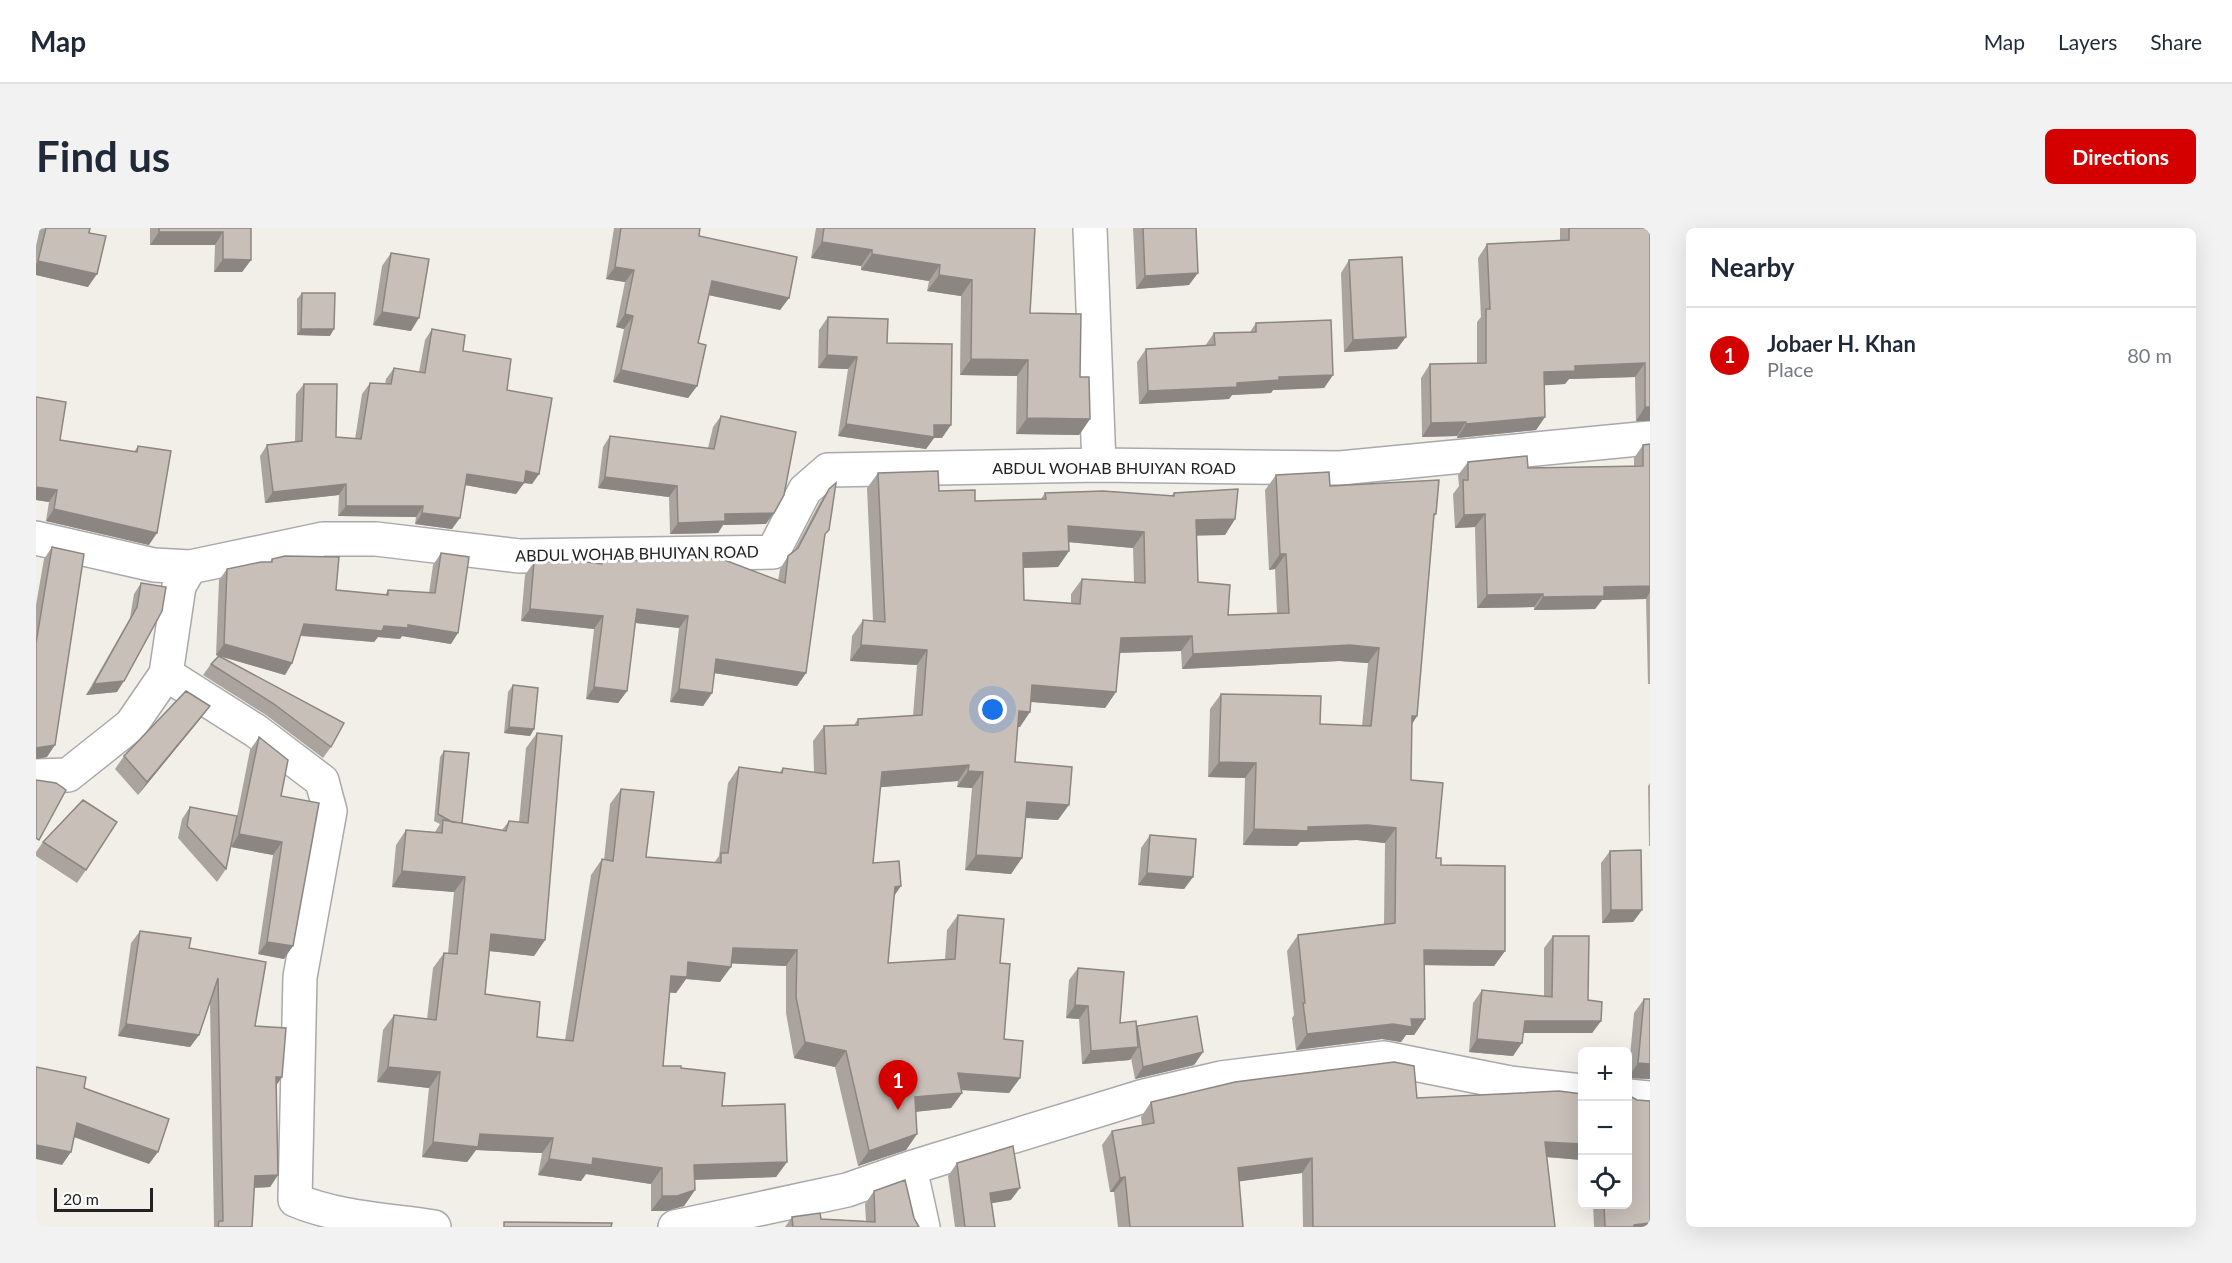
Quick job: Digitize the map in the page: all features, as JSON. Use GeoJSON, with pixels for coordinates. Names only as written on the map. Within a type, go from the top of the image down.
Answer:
{"type":"FeatureCollection","features":[{"type":"Feature","properties":{"kind":"street"},"geometry":{"type":"LineString","coordinates":[[1090,228],[1099,465]]}},
{"type":"Feature","properties":{"kind":"street","name":"ABDUL WOHAB BHUIYAN ROAD"},"geometry":{"type":"LineString","coordinates":[[190,567],[323,539],[376,539],[519,556],[773,552],[806,490],[828,470],[1099,465],[1340,468],[1650,438]]}},
{"type":"Feature","properties":{"kind":"street"},"geometry":{"type":"LineString","coordinates":[[36,538],[154,565],[190,567],[179,586],[165,674],[131,725],[68,775],[36,776]]}},
{"type":"Feature","properties":{"kind":"street"},"geometry":{"type":"LineString","coordinates":[[165,674],[256,731],[322,781],[330,811],[300,977],[295,1200],[312,1207],[337,1212],[434,1227]]}},
{"type":"Feature","properties":{"kind":"street"},"geometry":{"type":"LineString","coordinates":[[675,1227],[847,1190],[910,1168],[1144,1096],[1221,1078],[1384,1058],[1510,1083],[1578,1091]]}},
{"type":"Feature","properties":{"kind":"street"},"geometry":{"type":"LineString","coordinates":[[1632,1096],[1650,1098]]}},
{"type":"Feature","properties":{"kind":"street"},"geometry":{"type":"LineString","coordinates":[[910,1168],[923,1227]]}},
{"type":"Feature","properties":{"kind":"building"},"geometry":{"type":"Polygon","coordinates":[[[46,228],[90,228],[89,233],[106,236],[97,274],[38,261],[46,228]]]}},
{"type":"Feature","properties":{"kind":"building"},"geometry":{"type":"Polygon","coordinates":[[[159,228],[251,228],[251,260],[223,259],[223,232],[159,232],[159,228]]]}},
{"type":"Feature","properties":{"kind":"building"},"geometry":{"type":"Polygon","coordinates":[[[621,228],[700,228],[699,236],[797,257],[789,298],[712,281],[698,343],[706,345],[697,386],[621,370],[633,316],[625,314],[634,270],[615,267],[621,228]]]}},
{"type":"Feature","properties":{"kind":"building"},"geometry":{"type":"Polygon","coordinates":[[[824,228],[1035,228],[1030,313],[1081,314],[1080,377],[1089,377],[1090,419],[1027,418],[1028,360],[971,359],[972,280],[939,275],[940,265],[872,254],[872,250],[822,242],[824,228]]]}},
{"type":"Feature","properties":{"kind":"building"},"geometry":{"type":"Polygon","coordinates":[[[1143,228],[1196,228],[1198,273],[1145,276],[1143,228]]]}},
{"type":"Feature","properties":{"kind":"building"},"geometry":{"type":"Polygon","coordinates":[[[1569,228],[1650,228],[1650,407],[1645,407],[1645,363],[1575,366],[1575,371],[1544,372],[1545,417],[1466,424],[1466,422],[1431,423],[1430,364],[1486,363],[1486,309],[1490,309],[1487,244],[1569,240],[1569,228]]]}},
{"type":"Feature","properties":{"kind":"building"},"geometry":{"type":"Polygon","coordinates":[[[391,253],[429,259],[419,318],[382,312],[391,253]]]}},
{"type":"Feature","properties":{"kind":"building"},"geometry":{"type":"Polygon","coordinates":[[[1402,257],[1406,337],[1353,340],[1349,260],[1402,257]]]}},
{"type":"Feature","properties":{"kind":"building"},"geometry":{"type":"Polygon","coordinates":[[[302,293],[335,293],[334,329],[301,329],[302,293]]]}},
{"type":"Feature","properties":{"kind":"building"},"geometry":{"type":"Polygon","coordinates":[[[828,317],[888,319],[887,343],[952,344],[951,425],[934,425],[934,437],[846,424],[857,357],[827,355],[828,317]]]}},
{"type":"Feature","properties":{"kind":"building"},"geometry":{"type":"Polygon","coordinates":[[[1331,320],[1333,375],[1279,377],[1279,380],[1237,383],[1237,387],[1148,391],[1146,349],[1215,345],[1214,333],[1256,332],[1256,323],[1331,320]]]}},
{"type":"Feature","properties":{"kind":"building"},"geometry":{"type":"Polygon","coordinates":[[[432,329],[465,335],[463,351],[511,359],[507,390],[552,398],[539,474],[526,471],[524,483],[467,474],[460,518],[422,513],[423,506],[346,506],[346,484],[273,492],[267,445],[302,441],[304,384],[337,384],[336,437],[361,439],[370,383],[391,384],[394,368],[425,373],[432,329]]]}},
{"type":"Feature","properties":{"kind":"building"},"geometry":{"type":"Polygon","coordinates":[[[36,397],[66,402],[60,440],[137,452],[138,446],[171,451],[157,533],[54,509],[57,490],[36,487],[36,397]]]}},
{"type":"Feature","properties":{"kind":"building"},"geometry":{"type":"Polygon","coordinates":[[[721,416],[796,432],[784,495],[774,513],[725,514],[725,521],[678,523],[677,486],[605,477],[610,436],[714,449],[721,416]]]}},
{"type":"Feature","properties":{"kind":"building"},"geometry":{"type":"Polygon","coordinates":[[[1650,444],[1650,586],[1604,587],[1604,596],[1487,595],[1485,514],[1464,515],[1463,480],[1468,480],[1468,462],[1527,456],[1528,468],[1643,466],[1643,445],[1650,444]]]}},
{"type":"Feature","properties":{"kind":"building"},"geometry":{"type":"Polygon","coordinates":[[[938,471],[939,491],[975,490],[975,501],[1046,499],[1045,493],[1103,491],[1174,496],[1174,493],[1238,489],[1235,519],[1196,520],[1198,582],[1230,585],[1228,615],[1289,613],[1286,554],[1280,554],[1276,475],[1329,472],[1330,486],[1439,480],[1436,514],[1434,514],[1417,716],[1412,716],[1411,780],[1443,783],[1436,858],[1441,858],[1441,865],[1505,866],[1505,951],[1424,950],[1425,1019],[1411,1019],[1412,1027],[1393,1024],[1307,1034],[1298,935],[1395,923],[1396,828],[1368,825],[1308,827],[1308,831],[1254,829],[1256,763],[1219,762],[1221,694],[1321,696],[1320,724],[1371,726],[1379,648],[1350,645],[1193,654],[1192,636],[1121,638],[1116,692],[1032,685],[1030,712],[1019,711],[1015,762],[1072,767],[1069,805],[1027,802],[1022,858],[976,855],[983,772],[968,771],[969,765],[882,772],[873,863],[899,861],[901,886],[895,887],[888,963],[955,959],[958,915],[1004,919],[1000,963],[1010,964],[1004,1039],[1023,1041],[1020,1078],[958,1073],[962,1093],[915,1097],[917,1134],[869,1151],[846,1051],[805,1042],[796,997],[797,950],[733,948],[731,967],[688,962],[687,977],[671,976],[663,1066],[681,1066],[681,1068],[725,1073],[722,1106],[785,1104],[787,1162],[694,1165],[695,1190],[677,1196],[662,1196],[662,1168],[593,1158],[592,1165],[549,1159],[553,1138],[480,1134],[478,1147],[433,1142],[440,1072],[388,1067],[394,1015],[436,1020],[444,953],[457,954],[465,877],[402,871],[406,830],[442,833],[443,820],[506,831],[509,821],[528,823],[537,733],[562,736],[545,940],[491,934],[485,994],[540,1002],[537,1037],[573,1041],[602,859],[613,861],[621,789],[654,792],[646,857],[721,863],[721,853],[728,853],[739,767],[782,773],[783,768],[826,774],[824,726],[858,725],[858,719],[922,715],[927,650],[861,645],[863,620],[885,622],[878,473],[938,471]],[[1068,526],[1069,551],[1023,553],[1024,600],[1080,604],[1082,579],[1145,583],[1144,532],[1068,526]]]}},
{"type":"Feature","properties":{"kind":"building"},"geometry":{"type":"Polygon","coordinates":[[[836,483],[829,530],[825,534],[806,673],[716,659],[712,693],[679,689],[688,616],[637,609],[627,691],[594,687],[603,616],[530,609],[534,562],[578,561],[602,564],[602,561],[722,559],[785,583],[788,556],[798,548],[829,489],[836,483]]]}},
{"type":"Feature","properties":{"kind":"building"},"geometry":{"type":"Polygon","coordinates":[[[52,547],[84,554],[55,745],[36,748],[36,643],[52,547]]]}},
{"type":"Feature","properties":{"kind":"building"},"geometry":{"type":"Polygon","coordinates":[[[441,553],[469,557],[458,633],[408,625],[408,628],[384,626],[382,631],[304,624],[292,663],[224,644],[227,569],[272,562],[272,559],[285,556],[339,557],[336,590],[388,595],[388,590],[435,593],[441,553]]]}},
{"type":"Feature","properties":{"kind":"building"},"geometry":{"type":"Polygon","coordinates":[[[141,583],[166,587],[162,611],[124,681],[94,684],[137,607],[141,583]]]}},
{"type":"Feature","properties":{"kind":"building"},"geometry":{"type":"Polygon","coordinates":[[[219,656],[344,723],[331,747],[274,704],[211,664],[219,656]]]}},
{"type":"Feature","properties":{"kind":"building"},"geometry":{"type":"Polygon","coordinates":[[[513,685],[538,688],[534,729],[509,727],[513,685]]]}},
{"type":"Feature","properties":{"kind":"building"},"geometry":{"type":"Polygon","coordinates":[[[186,691],[210,706],[147,782],[124,756],[186,691]]]}},
{"type":"Feature","properties":{"kind":"building"},"geometry":{"type":"Polygon","coordinates":[[[259,737],[288,760],[281,796],[319,803],[293,946],[267,942],[282,842],[239,834],[259,737]]]}},
{"type":"Feature","properties":{"kind":"building"},"geometry":{"type":"Polygon","coordinates":[[[444,751],[469,753],[462,823],[452,822],[438,814],[444,751]]]}},
{"type":"Feature","properties":{"kind":"building"},"geometry":{"type":"Polygon","coordinates":[[[36,780],[56,783],[66,790],[39,840],[36,838],[36,780]]]}},
{"type":"Feature","properties":{"kind":"building"},"geometry":{"type":"Polygon","coordinates":[[[83,800],[117,822],[86,870],[43,842],[83,800]]]}},
{"type":"Feature","properties":{"kind":"building"},"geometry":{"type":"Polygon","coordinates":[[[190,807],[237,816],[226,869],[187,826],[190,807]]]}},
{"type":"Feature","properties":{"kind":"building"},"geometry":{"type":"Polygon","coordinates":[[[1150,835],[1196,839],[1193,877],[1147,873],[1150,835]]]}},
{"type":"Feature","properties":{"kind":"building"},"geometry":{"type":"Polygon","coordinates":[[[1641,850],[1642,910],[1611,910],[1610,851],[1641,850]]]}},
{"type":"Feature","properties":{"kind":"building"},"geometry":{"type":"Polygon","coordinates":[[[140,931],[191,938],[189,948],[266,962],[255,1026],[286,1028],[282,1077],[276,1077],[278,1175],[255,1176],[252,1227],[218,1227],[219,1221],[223,1221],[218,978],[199,1035],[126,1024],[140,931]]]}},
{"type":"Feature","properties":{"kind":"building"},"geometry":{"type":"Polygon","coordinates":[[[1553,936],[1589,936],[1588,1000],[1602,1002],[1601,1021],[1525,1021],[1522,1043],[1477,1039],[1482,990],[1552,997],[1553,936]]]}},
{"type":"Feature","properties":{"kind":"building"},"geometry":{"type":"Polygon","coordinates":[[[1078,968],[1124,972],[1120,1023],[1136,1021],[1138,1047],[1091,1051],[1088,1006],[1075,1005],[1078,968]]]}},
{"type":"Feature","properties":{"kind":"building"},"geometry":{"type":"Polygon","coordinates":[[[1644,999],[1650,999],[1650,1064],[1638,1063],[1644,999]]]}},
{"type":"Feature","properties":{"kind":"building"},"geometry":{"type":"Polygon","coordinates":[[[1197,1016],[1203,1052],[1143,1067],[1137,1026],[1197,1016]]]}},
{"type":"Feature","properties":{"kind":"building"},"geometry":{"type":"Polygon","coordinates":[[[1394,1062],[1414,1066],[1417,1098],[1559,1091],[1578,1093],[1578,1144],[1545,1142],[1555,1227],[1313,1227],[1312,1158],[1238,1168],[1243,1227],[1130,1227],[1125,1177],[1120,1178],[1112,1131],[1154,1123],[1151,1102],[1235,1082],[1394,1062]]]}},
{"type":"Feature","properties":{"kind":"building"},"geometry":{"type":"Polygon","coordinates":[[[36,1067],[86,1077],[84,1088],[169,1119],[158,1152],[77,1123],[71,1152],[36,1145],[36,1067]]]}},
{"type":"Feature","properties":{"kind":"building"},"geometry":{"type":"Polygon","coordinates":[[[1632,1097],[1650,1101],[1650,1223],[1634,1225],[1634,1227],[1605,1227],[1604,1209],[1632,1209],[1632,1097]]]}},
{"type":"Feature","properties":{"kind":"building"},"geometry":{"type":"Polygon","coordinates":[[[1013,1146],[1020,1188],[990,1193],[995,1227],[965,1227],[957,1163],[1013,1146]]]}},
{"type":"Feature","properties":{"kind":"building"},"geometry":{"type":"Polygon","coordinates":[[[905,1180],[914,1218],[919,1227],[793,1227],[792,1217],[820,1213],[821,1219],[875,1222],[874,1191],[905,1180]]]}},
{"type":"Feature","properties":{"kind":"building"},"geometry":{"type":"Polygon","coordinates":[[[504,1222],[612,1223],[611,1227],[504,1227],[504,1222]]]}},
{"type":"Feature","properties":{"kind":"place","name":"Jobaer H. Khan"},"geometry":{"type":"Point","coordinates":[898,1110]}}]}
